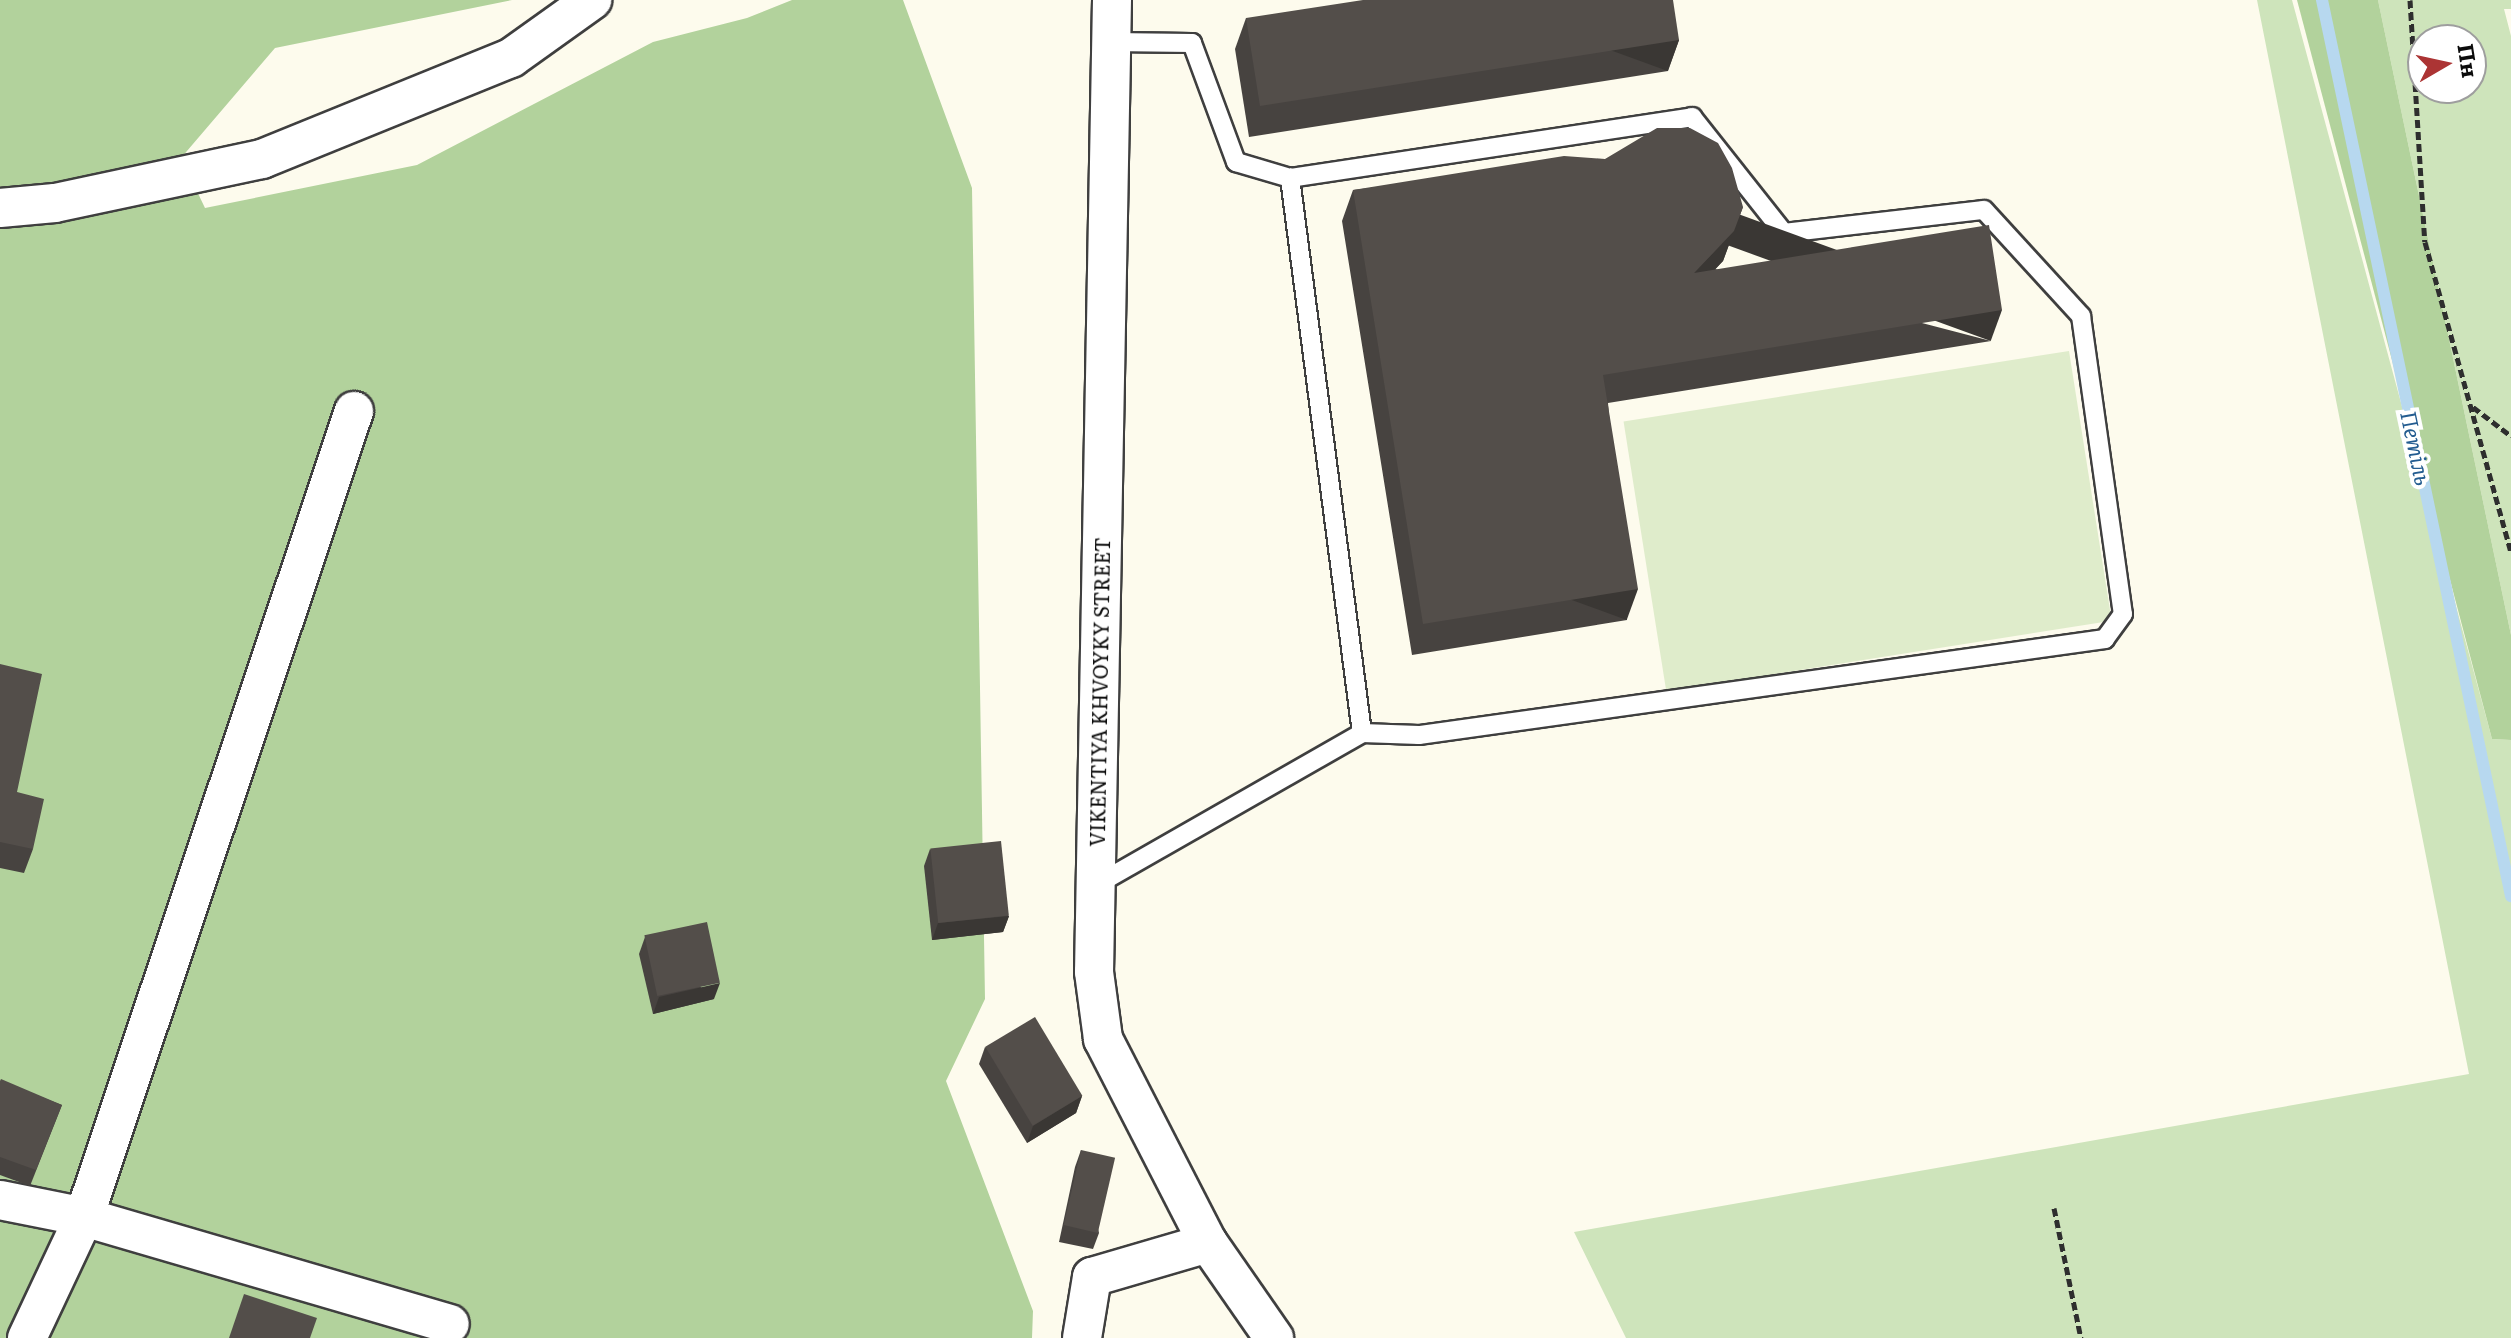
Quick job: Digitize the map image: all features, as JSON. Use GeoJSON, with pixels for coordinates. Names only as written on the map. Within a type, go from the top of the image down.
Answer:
{"type":"FeatureCollection","features":[{"type":"Feature","properties":{"kind":"street"},"geometry":{"type":"LineString","coordinates":[[0,208],[55,203],[262,159],[511,58],[592,0]]}},
{"type":"Feature","properties":{"kind":"street","name":"VIKENTIYA KHVOYKY STREET"},"geometry":{"type":"LineString","coordinates":[[1112,0],[1094,972],[1103,1039],[1208,1243],[1274,1338]]}},
{"type":"Feature","properties":{"kind":"street"},"geometry":{"type":"LineString","coordinates":[[27,1338],[84,1217],[354,411]]}},
{"type":"Feature","properties":{"kind":"street"},"geometry":{"type":"LineString","coordinates":[[0,1200],[84,1217],[450,1324]]}},
{"type":"Feature","properties":{"kind":"street"},"geometry":{"type":"LineString","coordinates":[[1082,1338],[1092,1277],[1208,1243]]}},
{"type":"Feature","properties":{"kind":"lane"},"geometry":{"type":"LineString","coordinates":[[1096,885],[1362,733],[1419,735],[2105,639],[2123,614],[2081,316],[1984,210],[1784,233],[1692,117],[1290,178],[1236,162],[1192,43],[1111,42]]}},
{"type":"Feature","properties":{"kind":"lane"},"geometry":{"type":"LineString","coordinates":[[1290,178],[1362,733]]}},
{"type":"Feature","properties":{"kind":"path"},"geometry":{"type":"LineString","coordinates":[[2410,0],[2425,242],[2511,553]]}},
{"type":"Feature","properties":{"kind":"path"},"geometry":{"type":"LineString","coordinates":[[2472,406],[2511,436]]}},
{"type":"Feature","properties":{"kind":"path"},"geometry":{"type":"LineString","coordinates":[[2054,1208],[2081,1338]]}},
{"type":"Feature","properties":{"kind":"green space"},"geometry":{"type":"Polygon","coordinates":[[[0,0],[512,0],[275,48],[181,158],[205,208],[417,165],[653,42],[747,18],[792,0],[903,0],[972,188],[985,999],[946,1081],[1033,1311],[1032,1338],[0,1338],[0,0]]]}},
{"type":"Feature","properties":{"kind":"green space"},"geometry":{"type":"Polygon","coordinates":[[[2257,0],[2292,0],[2492,739],[2511,740],[2511,1338],[1626,1338],[1574,1232],[2469,1074],[2257,0]]]}},
{"type":"Feature","properties":{"kind":"green space"},"geometry":{"type":"Polygon","coordinates":[[[2297,0],[2378,0],[2511,635],[2511,740],[2492,739],[2297,0]]]}},
{"type":"Feature","properties":{"kind":"green space"},"geometry":{"type":"Polygon","coordinates":[[[2378,0],[2511,0],[2511,9],[2504,9],[2511,36],[2511,635],[2378,0]]]}},
{"type":"Feature","properties":{"kind":"green space"},"geometry":{"type":"Polygon","coordinates":[[[2069,351],[2112,621],[1666,691],[1624,422],[2069,351]]]}},
{"type":"Feature","properties":{"kind":"building"},"geometry":{"type":"Polygon","coordinates":[[[1363,0],[1673,0],[1679,40],[1260,106],[1246,18],[1363,0]]]}},
{"type":"Feature","properties":{"kind":"building"},"geometry":{"type":"Polygon","coordinates":[[[1657,128],[1690,128],[1718,143],[1732,168],[1743,207],[1734,231],[1694,273],[1989,225],[2002,310],[1603,375],[1638,589],[1423,624],[1353,190],[1564,156],[1605,159],[1657,128]]]}},
{"type":"Feature","properties":{"kind":"building"},"geometry":{"type":"Polygon","coordinates":[[[0,664],[42,674],[17,792],[44,799],[33,849],[0,842],[0,664]]]}},
{"type":"Feature","properties":{"kind":"building"},"geometry":{"type":"Polygon","coordinates":[[[1001,841],[1009,916],[938,923],[930,848],[1001,841]]]}},
{"type":"Feature","properties":{"kind":"building"},"geometry":{"type":"Polygon","coordinates":[[[707,922],[720,983],[657,996],[644,935],[707,922]]]}},
{"type":"Feature","properties":{"kind":"building"},"geometry":{"type":"Polygon","coordinates":[[[1035,1017],[1082,1096],[1033,1126],[985,1047],[1035,1017]]]}},
{"type":"Feature","properties":{"kind":"building"},"geometry":{"type":"Polygon","coordinates":[[[1,1079],[62,1105],[36,1170],[0,1157],[1,1079]]]}},
{"type":"Feature","properties":{"kind":"building"},"geometry":{"type":"Polygon","coordinates":[[[1081,1150],[1115,1158],[1098,1233],[1064,1225],[1081,1150]]]}},
{"type":"Feature","properties":{"kind":"building"},"geometry":{"type":"Polygon","coordinates":[[[244,1294],[317,1318],[310,1338],[229,1338],[244,1294]]]}},
{"type":"Feature","properties":{"kind":"waterway","name":"Петіль"},"geometry":{"type":"LineString","coordinates":[[2322,0],[2511,896]]}}]}
